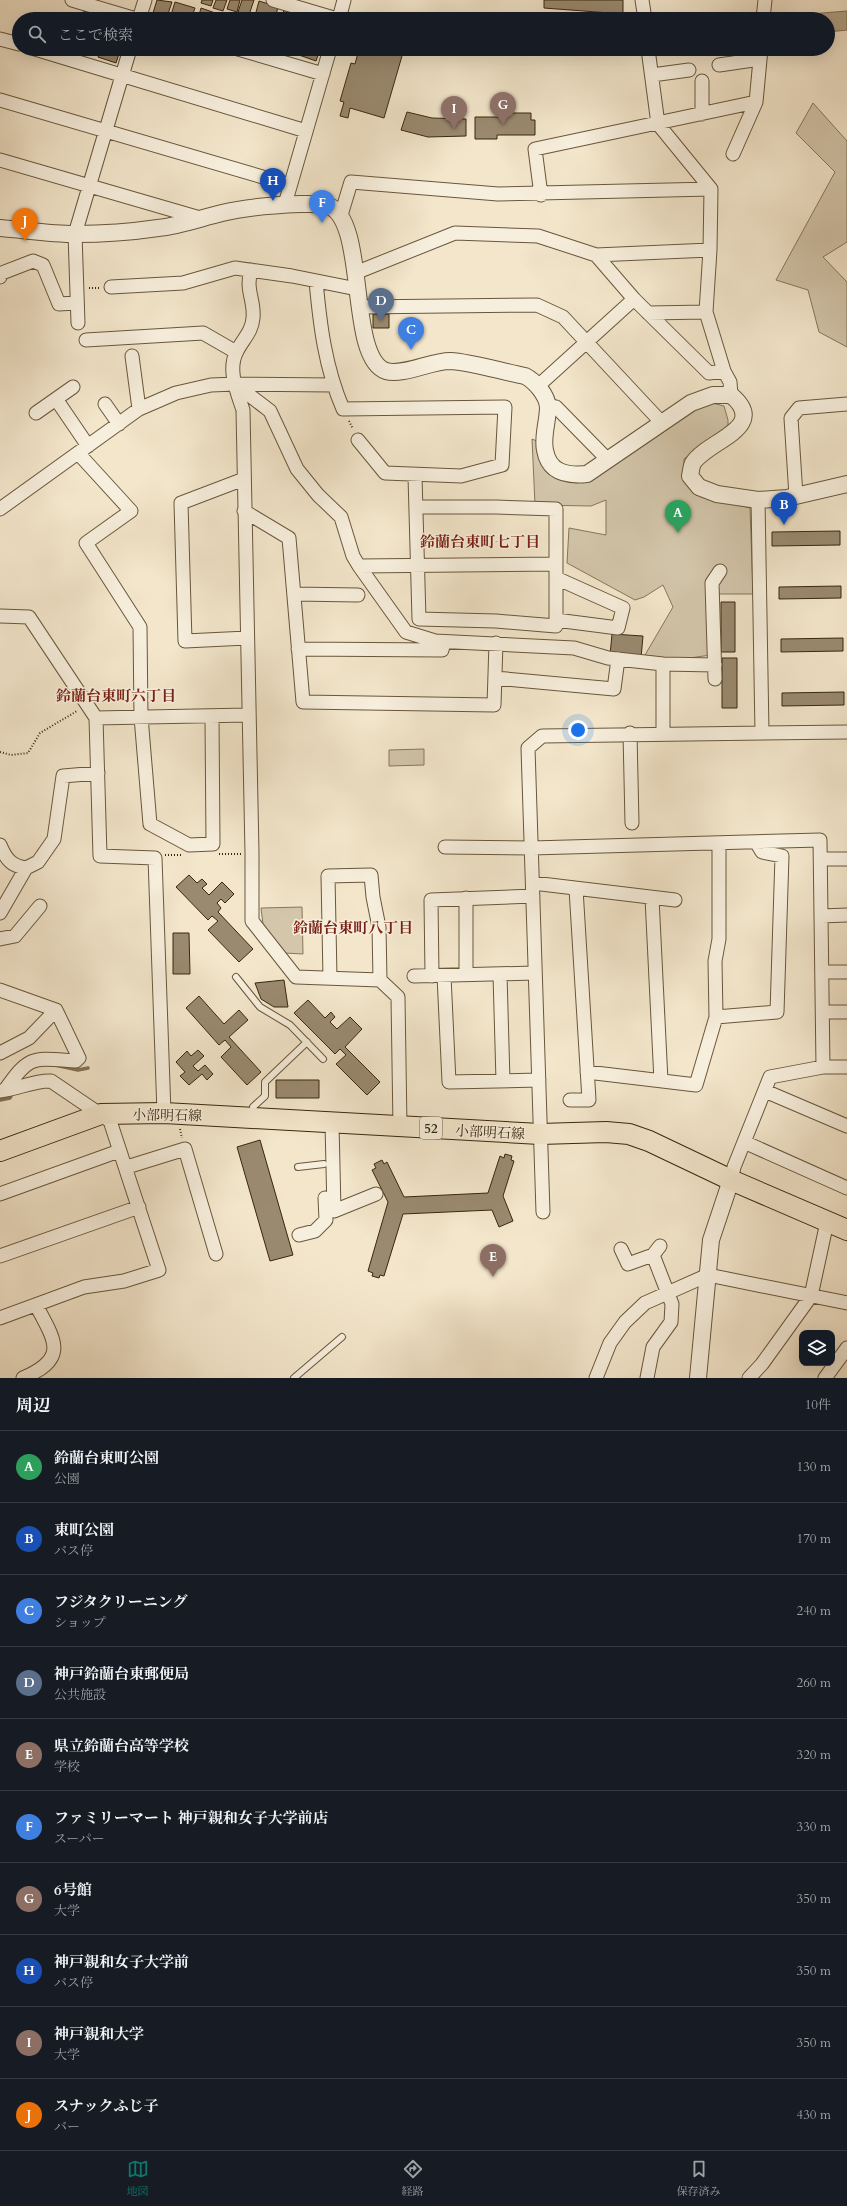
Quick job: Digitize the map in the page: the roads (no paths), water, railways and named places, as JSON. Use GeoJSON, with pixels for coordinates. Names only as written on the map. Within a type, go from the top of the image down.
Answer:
{"type":"FeatureCollection","features":[{"type":"Feature","properties":{"kind":"main road","name":"小部明石線"},"geometry":{"type":"LineString","coordinates":[[0,1150],[100,1114],[164,1113],[540,1134],[606,1132],[629,1134],[649,1141],[731,1180],[847,1230]]}},
{"type":"Feature","properties":{"kind":"street"},"geometry":{"type":"LineString","coordinates":[[72,0],[114,12]]}},
{"type":"Feature","properties":{"kind":"street"},"geometry":{"type":"LineString","coordinates":[[141,12],[145,0]]}},
{"type":"Feature","properties":{"kind":"street"},"geometry":{"type":"LineString","coordinates":[[273,0],[314,12]]}},
{"type":"Feature","properties":{"kind":"street"},"geometry":{"type":"LineString","coordinates":[[340,12],[344,0]]}},
{"type":"Feature","properties":{"kind":"street"},"geometry":{"type":"LineString","coordinates":[[642,0],[644,12]]}},
{"type":"Feature","properties":{"kind":"street"},"geometry":{"type":"LineString","coordinates":[[764,12],[765,0]]}},
{"type":"Feature","properties":{"kind":"street"},"geometry":{"type":"LineString","coordinates":[[0,39],[12,42]]}},
{"type":"Feature","properties":{"kind":"street"},"geometry":{"type":"LineString","coordinates":[[59,56],[306,131]]}},
{"type":"Feature","properties":{"kind":"street"},"geometry":{"type":"LineString","coordinates":[[78,323],[76,303],[75,234],[128,56]]}},
{"type":"Feature","properties":{"kind":"street"},"geometry":{"type":"LineString","coordinates":[[262,56],[323,74]]}},
{"type":"Feature","properties":{"kind":"street"},"geometry":{"type":"LineString","coordinates":[[285,204],[328,56]]}},
{"type":"Feature","properties":{"kind":"street"},"geometry":{"type":"LineString","coordinates":[[649,56],[658,124],[711,189],[710,250],[706,312],[724,371],[730,382],[731,395]]}},
{"type":"Feature","properties":{"kind":"street"},"geometry":{"type":"LineString","coordinates":[[719,65],[753,56]]}},
{"type":"Feature","properties":{"kind":"street"},"geometry":{"type":"LineString","coordinates":[[733,154],[756,102],[760,56]]}},
{"type":"Feature","properties":{"kind":"street"},"geometry":{"type":"LineString","coordinates":[[652,75],[689,70]]}},
{"type":"Feature","properties":{"kind":"street"},"geometry":{"type":"LineString","coordinates":[[702,81],[702,114]]}},
{"type":"Feature","properties":{"kind":"street"},"geometry":{"type":"LineString","coordinates":[[0,100],[290,185]]}},
{"type":"Feature","properties":{"kind":"street"},"geometry":{"type":"LineString","coordinates":[[541,195],[535,149],[756,102]]}},
{"type":"Feature","properties":{"kind":"street"},"geometry":{"type":"LineString","coordinates":[[0,160],[200,218]]}},
{"type":"Feature","properties":{"kind":"street"},"geometry":{"type":"LineString","coordinates":[[341,214],[352,182],[498,194],[541,195],[711,189]]}},
{"type":"Feature","properties":{"kind":"street"},"geometry":{"type":"LineString","coordinates":[[0,228],[75,234],[159,228],[224,212],[285,204],[320,204],[335,209],[341,214],[347,229],[360,307],[371,357],[375,363],[385,370],[400,371],[433,362],[452,361],[524,376],[532,380],[538,386],[548,406],[544,450],[554,468],[571,476],[587,474],[691,403],[713,395],[731,395],[742,404],[744,417],[737,430],[702,454],[692,465],[690,476],[699,487],[717,494],[758,500],[796,496],[847,484]]}},
{"type":"Feature","properties":{"kind":"street"},"geometry":{"type":"LineString","coordinates":[[111,287],[183,283],[235,268],[316,281],[356,281],[455,233],[538,236],[596,255],[710,250]]}},
{"type":"Feature","properties":{"kind":"street"},"geometry":{"type":"LineString","coordinates":[[596,255],[648,314],[708,372],[724,371]]}},
{"type":"Feature","properties":{"kind":"street"},"geometry":{"type":"LineString","coordinates":[[0,277],[2,273],[33,261],[43,265],[58,304],[76,303]]}},
{"type":"Feature","properties":{"kind":"street"},"geometry":{"type":"LineString","coordinates":[[251,270],[248,282],[254,314],[252,329],[236,352],[232,369],[242,410],[252,853],[252,921],[296,977],[380,980],[398,997],[400,1127]]}},
{"type":"Feature","properties":{"kind":"street"},"geometry":{"type":"LineString","coordinates":[[316,281],[321,336],[333,385],[343,409],[505,407],[502,465],[461,476],[415,476],[385,473],[358,440]]}},
{"type":"Feature","properties":{"kind":"street"},"geometry":{"type":"LineString","coordinates":[[538,386],[634,299]]}},
{"type":"Feature","properties":{"kind":"street"},"geometry":{"type":"LineString","coordinates":[[360,307],[537,305],[563,317],[662,423]]}},
{"type":"Feature","properties":{"kind":"street"},"geometry":{"type":"LineString","coordinates":[[648,314],[706,312]]}},
{"type":"Feature","properties":{"kind":"street"},"geometry":{"type":"LineString","coordinates":[[86,340],[203,333],[236,352]]}},
{"type":"Feature","properties":{"kind":"street"},"geometry":{"type":"LineString","coordinates":[[132,356],[139,409]]}},
{"type":"Feature","properties":{"kind":"street"},"geometry":{"type":"LineString","coordinates":[[235,384],[270,411],[298,469],[318,495],[341,517],[353,556],[406,632],[435,641],[444,642],[496,643],[574,648],[618,659],[663,664],[715,665]]}},
{"type":"Feature","properties":{"kind":"street"},"geometry":{"type":"LineString","coordinates":[[0,509],[139,409],[176,393],[211,385],[333,385]]}},
{"type":"Feature","properties":{"kind":"street"},"geometry":{"type":"LineString","coordinates":[[36,413],[73,386]]}},
{"type":"Feature","properties":{"kind":"street"},"geometry":{"type":"LineString","coordinates":[[56,399],[83,450],[131,511],[86,543],[140,627],[141,717],[150,824],[189,845],[213,844],[212,716]]}},
{"type":"Feature","properties":{"kind":"street"},"geometry":{"type":"LineString","coordinates":[[105,404],[119,424]]}},
{"type":"Feature","properties":{"kind":"street"},"geometry":{"type":"LineString","coordinates":[[796,496],[792,418],[799,408],[847,404]]}},
{"type":"Feature","properties":{"kind":"street"},"geometry":{"type":"LineString","coordinates":[[548,406],[556,407],[608,460]]}},
{"type":"Feature","properties":{"kind":"street"},"geometry":{"type":"LineString","coordinates":[[415,476],[419,619],[496,621],[556,626],[556,510],[496,507],[416,507]]}},
{"type":"Feature","properties":{"kind":"street"},"geometry":{"type":"LineString","coordinates":[[244,479],[181,503],[185,641],[247,638]]}},
{"type":"Feature","properties":{"kind":"street"},"geometry":{"type":"LineString","coordinates":[[758,500],[762,733]]}},
{"type":"Feature","properties":{"kind":"street"},"geometry":{"type":"LineString","coordinates":[[244,511],[289,538],[303,702],[494,705],[496,643]]}},
{"type":"Feature","properties":{"kind":"street"},"geometry":{"type":"LineString","coordinates":[[359,566],[555,564]]}},
{"type":"Feature","properties":{"kind":"street"},"geometry":{"type":"LineString","coordinates":[[715,679],[712,583],[720,571]]}},
{"type":"Feature","properties":{"kind":"street"},"geometry":{"type":"LineString","coordinates":[[556,578],[623,608],[618,628],[556,620]]}},
{"type":"Feature","properties":{"kind":"street"},"geometry":{"type":"LineString","coordinates":[[294,594],[358,595]]}},
{"type":"Feature","properties":{"kind":"street"},"geometry":{"type":"LineString","coordinates":[[0,616],[29,617],[96,718],[100,856],[155,858],[164,1113]]}},
{"type":"Feature","properties":{"kind":"street"},"geometry":{"type":"LineString","coordinates":[[298,649],[442,650],[444,642]]}},
{"type":"Feature","properties":{"kind":"street"},"geometry":{"type":"LineString","coordinates":[[495,678],[614,689],[618,659]]}},
{"type":"Feature","properties":{"kind":"street"},"geometry":{"type":"LineString","coordinates":[[663,664],[663,732]]}},
{"type":"Feature","properties":{"kind":"street"},"geometry":{"type":"LineString","coordinates":[[96,718],[248,715]]}},
{"type":"Feature","properties":{"kind":"street"},"geometry":{"type":"LineString","coordinates":[[543,1212],[528,748],[542,736],[663,732],[847,732]]}},
{"type":"Feature","properties":{"kind":"street"},"geometry":{"type":"LineString","coordinates":[[630,733],[632,823]]}},
{"type":"Feature","properties":{"kind":"street"},"geometry":{"type":"LineString","coordinates":[[0,913],[26,868],[38,862],[54,839],[64,776],[98,773]]}},
{"type":"Feature","properties":{"kind":"street"},"geometry":{"type":"LineString","coordinates":[[445,847],[532,848],[820,840],[823,1067]]}},
{"type":"Feature","properties":{"kind":"street"},"geometry":{"type":"LineString","coordinates":[[716,1017],[777,1012],[782,856],[762,852],[756,842]]}},
{"type":"Feature","properties":{"kind":"street"},"geometry":{"type":"LineString","coordinates":[[587,1072],[696,1085],[716,1017],[715,961],[719,939],[719,843]]}},
{"type":"Feature","properties":{"kind":"street"},"geometry":{"type":"LineString","coordinates":[[0,845],[6,859],[16,866],[26,868]]}},
{"type":"Feature","properties":{"kind":"street"},"geometry":{"type":"LineString","coordinates":[[821,859],[847,859]]}},
{"type":"Feature","properties":{"kind":"street"},"geometry":{"type":"LineString","coordinates":[[330,978],[328,876],[371,875],[373,897],[379,927],[380,980]]}},
{"type":"Feature","properties":{"kind":"street"},"geometry":{"type":"LineString","coordinates":[[570,1100],[589,1100],[576,889]]}},
{"type":"Feature","properties":{"kind":"street"},"geometry":{"type":"LineString","coordinates":[[539,1080],[448,1082],[431,900],[466,898],[533,890],[576,889],[675,900]]}},
{"type":"Feature","properties":{"kind":"street"},"geometry":{"type":"LineString","coordinates":[[466,898],[466,975]]}},
{"type":"Feature","properties":{"kind":"street"},"geometry":{"type":"LineString","coordinates":[[652,898],[661,1081]]}},
{"type":"Feature","properties":{"kind":"street"},"geometry":{"type":"LineString","coordinates":[[0,939],[15,936],[40,906]]}},
{"type":"Feature","properties":{"kind":"street"},"geometry":{"type":"LineString","coordinates":[[822,916],[847,915]]}},
{"type":"Feature","properties":{"kind":"street"},"geometry":{"type":"LineString","coordinates":[[822,972],[847,972]]}},
{"type":"Feature","properties":{"kind":"street"},"geometry":{"type":"LineString","coordinates":[[414,976],[535,973]]}},
{"type":"Feature","properties":{"kind":"street"},"geometry":{"type":"LineString","coordinates":[[500,974],[503,1081]]}},
{"type":"Feature","properties":{"kind":"street"},"geometry":{"type":"LineString","coordinates":[[0,990],[56,1010],[79,1058],[76,1061],[45,1059],[31,1061],[19,1069],[8,1090]]}},
{"type":"Feature","properties":{"kind":"street"},"geometry":{"type":"LineString","coordinates":[[0,1054],[29,1038],[56,1010]]}},
{"type":"Feature","properties":{"kind":"street"},"geometry":{"type":"LineString","coordinates":[[823,1012],[847,1012]]}},
{"type":"Feature","properties":{"kind":"street"},"geometry":{"type":"LineString","coordinates":[[698,1378],[711,1240],[734,1167],[770,1077],[823,1067],[847,1067]]}},
{"type":"Feature","properties":{"kind":"street"},"geometry":{"type":"LineString","coordinates":[[0,1318],[84,1287],[124,1281],[159,1270],[127,1167],[119,1150],[110,1121],[51,1081],[42,1080],[8,1090]]}},
{"type":"Feature","properties":{"kind":"street"},"geometry":{"type":"LineString","coordinates":[[765,1090],[847,1126]]}},
{"type":"Feature","properties":{"kind":"street"},"geometry":{"type":"LineString","coordinates":[[299,1235],[315,1231],[326,1220],[324,1164],[327,1122]]}},
{"type":"Feature","properties":{"kind":"street"},"geometry":{"type":"LineString","coordinates":[[327,1122],[334,1211],[376,1194]]}},
{"type":"Feature","properties":{"kind":"street"},"geometry":{"type":"LineString","coordinates":[[744,1142],[847,1188]]}},
{"type":"Feature","properties":{"kind":"street"},"geometry":{"type":"LineString","coordinates":[[127,1167],[185,1149],[216,1254]]}},
{"type":"Feature","properties":{"kind":"street"},"geometry":{"type":"LineString","coordinates":[[0,1194],[119,1150]]}},
{"type":"Feature","properties":{"kind":"street"},"geometry":{"type":"LineString","coordinates":[[0,1256],[139,1206]]}},
{"type":"Feature","properties":{"kind":"street"},"geometry":{"type":"LineString","coordinates":[[749,1378],[762,1364],[811,1296],[827,1222]]}},
{"type":"Feature","properties":{"kind":"street"},"geometry":{"type":"LineString","coordinates":[[621,1250],[628,1264],[656,1250],[672,1304],[670,1322],[653,1347],[647,1378]]}},
{"type":"Feature","properties":{"kind":"street"},"geometry":{"type":"LineString","coordinates":[[596,1378],[610,1344],[625,1322],[645,1303],[708,1275],[847,1303]]}},
{"type":"Feature","properties":{"kind":"street"},"geometry":{"type":"LineString","coordinates":[[23,1378],[42,1370],[53,1356],[54,1339],[36,1305]]}},
{"type":"Feature","properties":{"kind":"street"},"geometry":{"type":"LineString","coordinates":[[825,1378],[847,1348]]}},
{"type":"Feature","properties":{"kind":"lane"},"geometry":{"type":"LineString","coordinates":[[236,977],[260,1008],[290,1024],[323,1059]]}},
{"type":"Feature","properties":{"kind":"lane"},"geometry":{"type":"LineString","coordinates":[[252,1118],[253,1107],[265,1096],[265,1082],[307,1042]]}},
{"type":"Feature","properties":{"kind":"lane"},"geometry":{"type":"LineString","coordinates":[[298,1167],[324,1164]]}},
{"type":"Feature","properties":{"kind":"lane"},"geometry":{"type":"LineString","coordinates":[[294,1378],[342,1337]]}},
{"type":"Feature","properties":{"kind":"waterway"},"geometry":{"type":"LineString","coordinates":[[55,1065],[78,1070],[88,1068]]}},
{"type":"Feature","properties":{"kind":"waterway"},"geometry":{"type":"LineString","coordinates":[[0,1100],[10,1098],[13,1092]]}},
{"type":"Feature","properties":{"kind":"place","name":"6号館"},"geometry":{"type":"Point","coordinates":[503,125]}},
{"type":"Feature","properties":{"kind":"place","name":"神戸親和大学"},"geometry":{"type":"Point","coordinates":[454,129]}},
{"type":"Feature","properties":{"kind":"place","name":"神戸親和女子大学前"},"geometry":{"type":"Point","coordinates":[273,201]}},
{"type":"Feature","properties":{"kind":"place","name":"ファミリーマート 神戸親和女子大学前店"},"geometry":{"type":"Point","coordinates":[322,223]}},
{"type":"Feature","properties":{"kind":"place","name":"スナックふじ子"},"geometry":{"type":"Point","coordinates":[25,241]}},
{"type":"Feature","properties":{"kind":"place","name":"神戸鈴蘭台東郵便局"},"geometry":{"type":"Point","coordinates":[381,321]}},
{"type":"Feature","properties":{"kind":"place","name":"フジタクリーニング"},"geometry":{"type":"Point","coordinates":[411,350]}},
{"type":"Feature","properties":{"kind":"place","name":"東町公園"},"geometry":{"type":"Point","coordinates":[784,525]}},
{"type":"Feature","properties":{"kind":"place","name":"鈴蘭台東町公園"},"geometry":{"type":"Point","coordinates":[678,533]}},
{"type":"Feature","properties":{"kind":"place","name":"県立鈴蘭台高等学校"},"geometry":{"type":"Point","coordinates":[493,1277]}},
{"type":"Feature","properties":{"kind":"district","name":"鈴蘭台東町七丁目"},"geometry":{"type":"Point","coordinates":[480,542]}},
{"type":"Feature","properties":{"kind":"district","name":"鈴蘭台東町六丁目"},"geometry":{"type":"Point","coordinates":[116,696]}},
{"type":"Feature","properties":{"kind":"district","name":"鈴蘭台東町八丁目"},"geometry":{"type":"Point","coordinates":[353,928]}}]}
